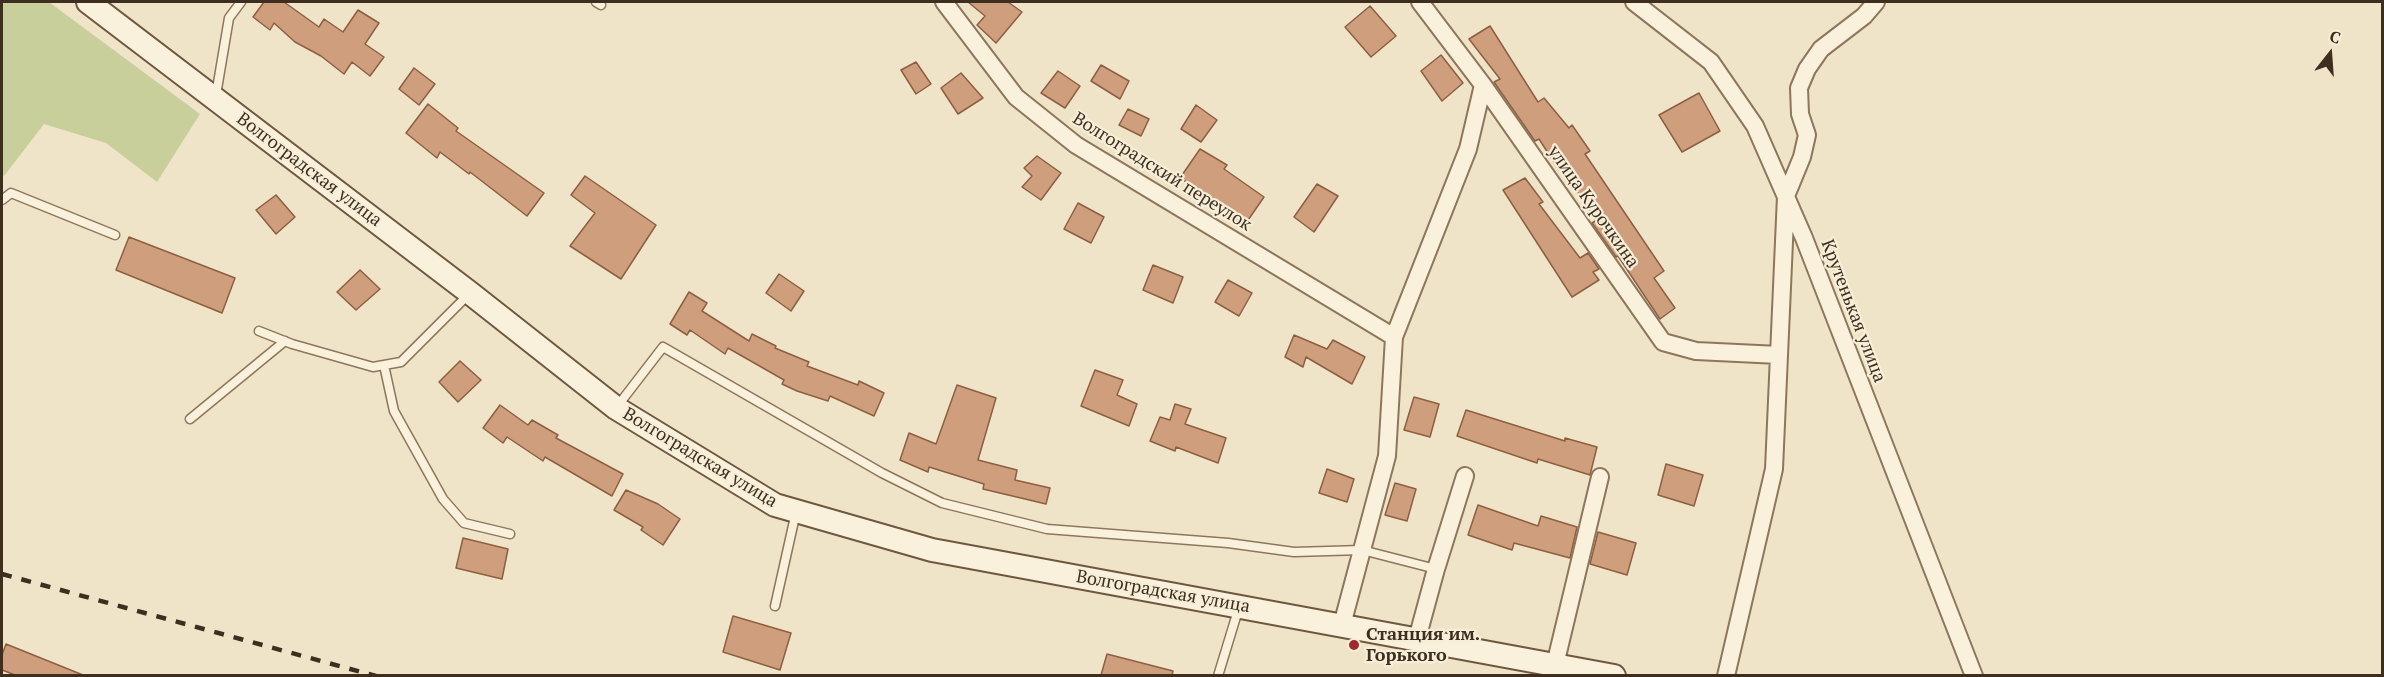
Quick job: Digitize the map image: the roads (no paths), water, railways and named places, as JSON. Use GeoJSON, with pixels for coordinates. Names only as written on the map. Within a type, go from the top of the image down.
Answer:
{"type":"FeatureCollection","features":[{"type":"Feature","properties":{"kind":"main road","name":"Волгоградская улица"},"geometry":{"type":"LineString","coordinates":[[88,2],[470,293],[615,408],[775,505],[932,550],[1614,675]]}},
{"type":"Feature","properties":{"kind":"street","name":"Волгоградский переулок"},"geometry":{"type":"LineString","coordinates":[[944,2],[1016,97],[1076,145],[1394,337]]}},
{"type":"Feature","properties":{"kind":"street","name":"улица Курочкина"},"geometry":{"type":"LineString","coordinates":[[1420,2],[1483,85],[1663,342],[1696,351],[1779,355]]}},
{"type":"Feature","properties":{"kind":"street","name":"Крутенькая улица"},"geometry":{"type":"LineString","coordinates":[[1634,2],[1711,62],[1755,126],[1809,249],[1974,675]]}},
{"type":"Feature","properties":{"kind":"street"},"geometry":{"type":"LineString","coordinates":[[1726,675],[1774,469],[1786,196],[1802,157],[1807,135],[1800,114],[1799,88],[1807,69],[1821,49],[1864,16],[1876,2]]}},
{"type":"Feature","properties":{"kind":"street"},"geometry":{"type":"LineString","coordinates":[[1342,625],[1387,456],[1394,337],[1468,149],[1483,85]]}},
{"type":"Feature","properties":{"kind":"street"},"geometry":{"type":"LineString","coordinates":[[1417,639],[1465,476]]}},
{"type":"Feature","properties":{"kind":"street"},"geometry":{"type":"LineString","coordinates":[[1555,665],[1600,477]]}},
{"type":"Feature","properties":{"kind":"lane"},"geometry":{"type":"LineString","coordinates":[[216,99],[229,18],[241,2]]}},
{"type":"Feature","properties":{"kind":"lane"},"geometry":{"type":"LineString","coordinates":[[2,200],[11,193],[115,235]]}},
{"type":"Feature","properties":{"kind":"lane"},"geometry":{"type":"LineString","coordinates":[[259,331],[373,367],[401,362],[470,293]]}},
{"type":"Feature","properties":{"kind":"lane"},"geometry":{"type":"LineString","coordinates":[[190,419],[285,341]]}},
{"type":"Feature","properties":{"kind":"lane"},"geometry":{"type":"LineString","coordinates":[[615,408],[663,347],[882,473],[942,503],[1047,530],[1228,543],[1294,552],[1362,550],[1436,569]]}},
{"type":"Feature","properties":{"kind":"lane"},"geometry":{"type":"LineString","coordinates":[[384,365],[394,411],[443,499],[464,523],[510,534]]}},
{"type":"Feature","properties":{"kind":"lane"},"geometry":{"type":"LineString","coordinates":[[775,606],[796,511]]}},
{"type":"Feature","properties":{"kind":"lane"},"geometry":{"type":"LineString","coordinates":[[1218,675],[1239,606]]}},
{"type":"Feature","properties":{"kind":"railway"},"geometry":{"type":"LineString","coordinates":[[2,574],[376,676]]}},
{"type":"Feature","properties":{"kind":"place","name":"Станция им. Горького"},"geometry":{"type":"Point","coordinates":[1354,645]}}]}
